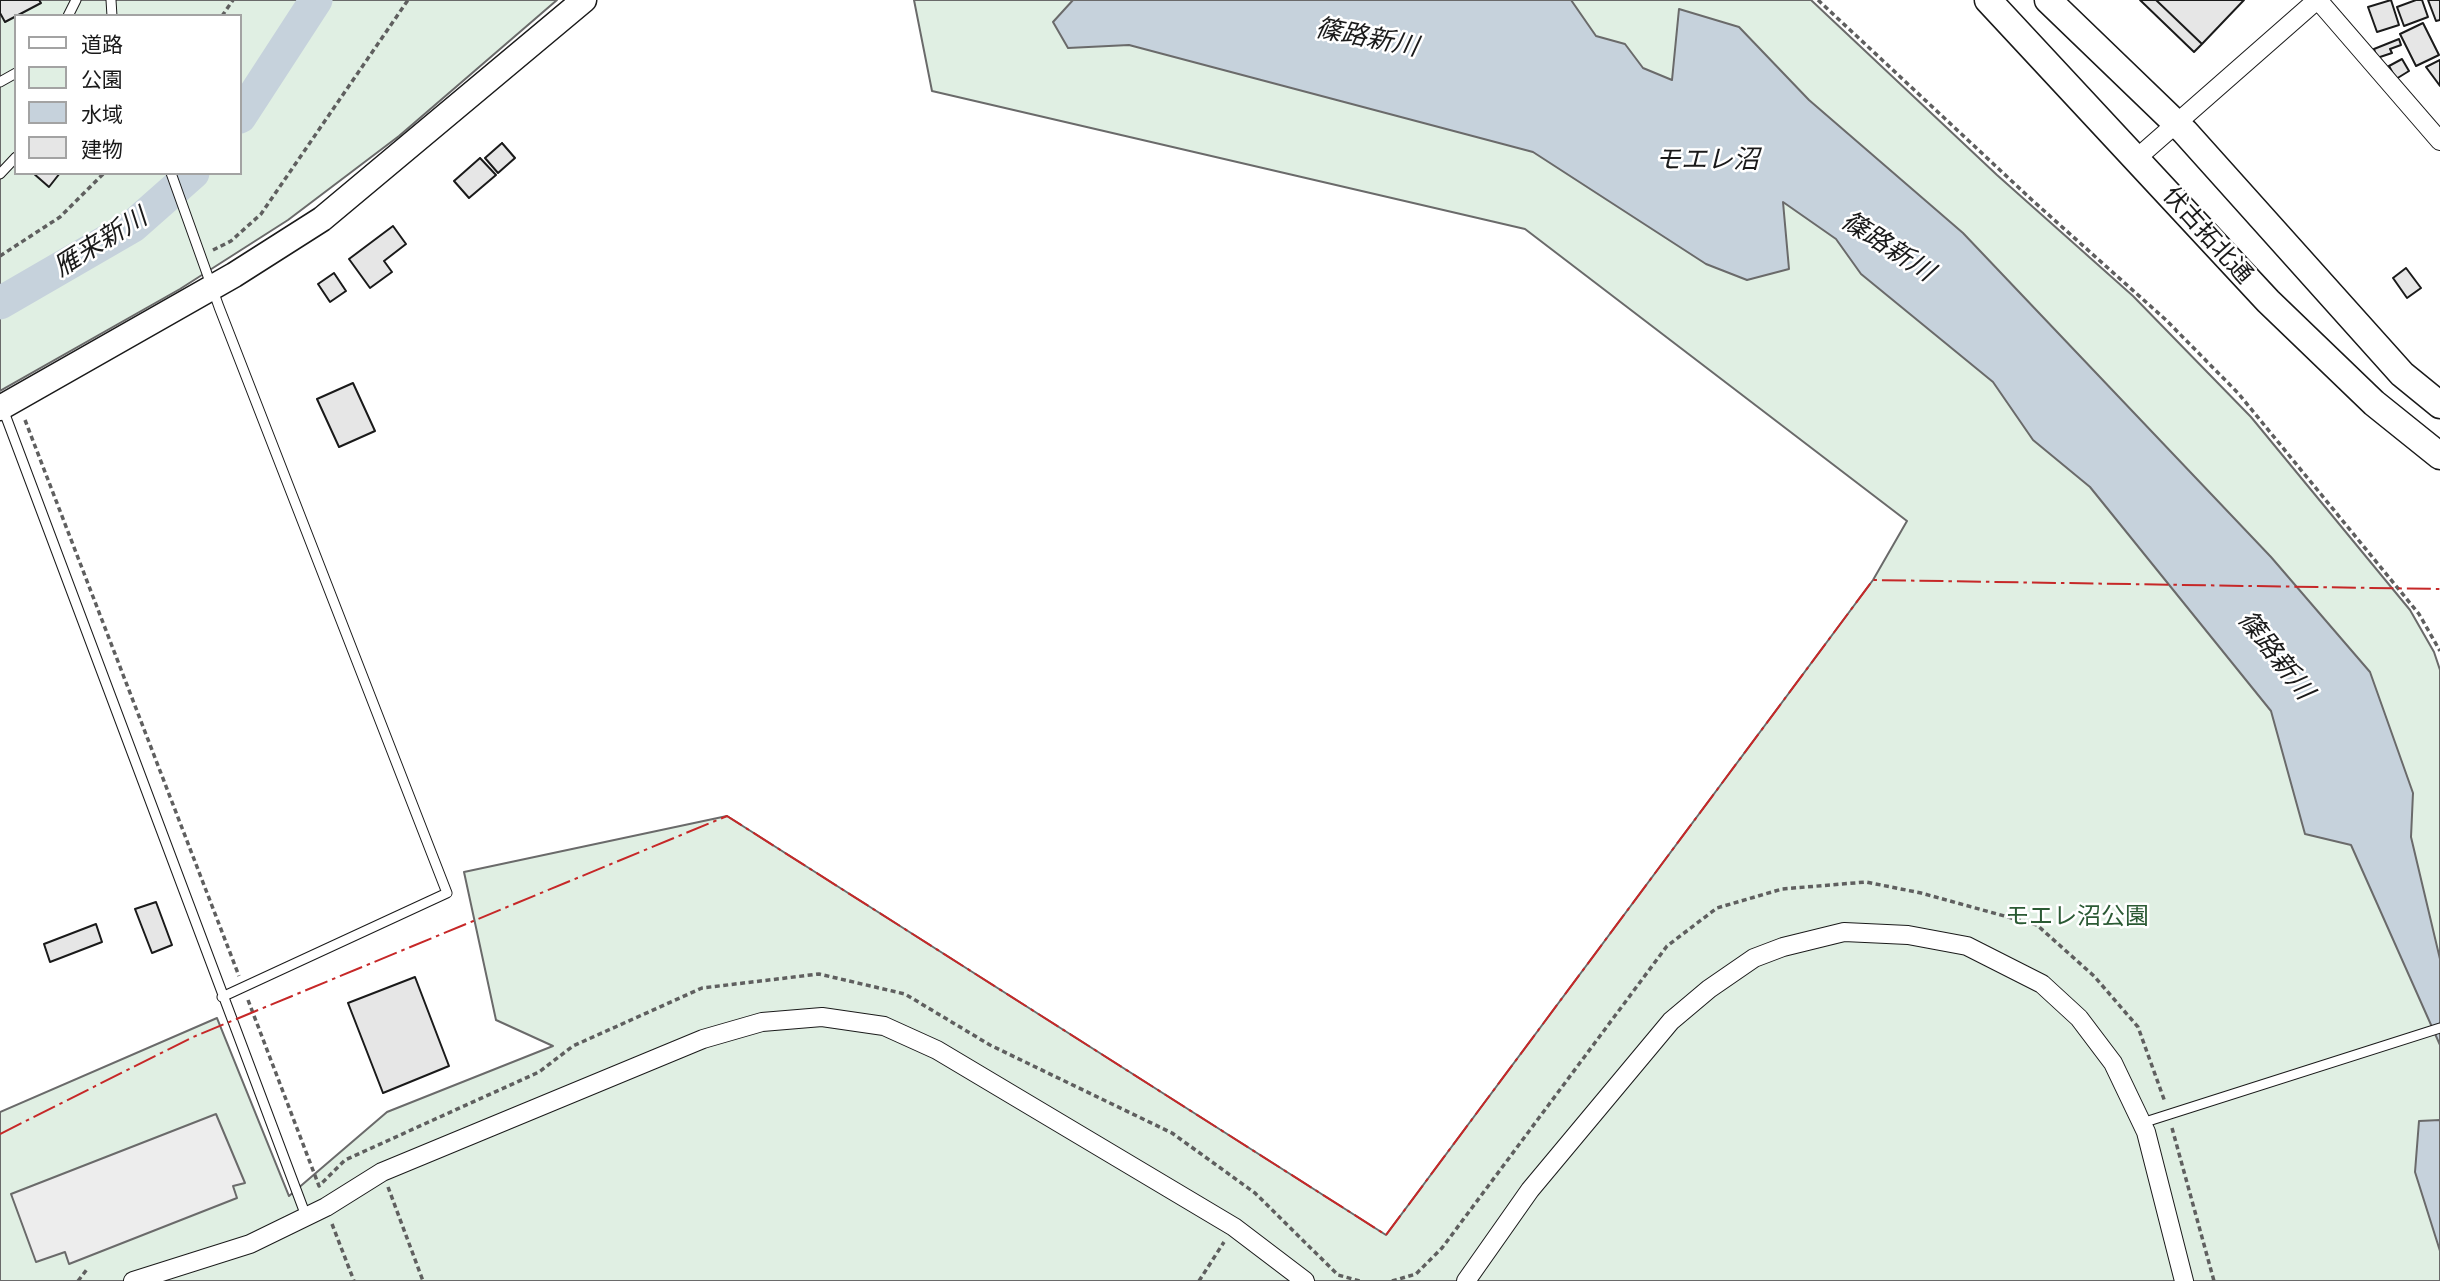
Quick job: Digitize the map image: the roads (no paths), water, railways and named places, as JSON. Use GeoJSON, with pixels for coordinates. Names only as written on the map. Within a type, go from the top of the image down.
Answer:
{"type":"FeatureCollection","features":[{"type":"Feature","properties":{"kind":"main road","name":"伏古拓北通"},"geometry":{"type":"LineString","coordinates":[[1988,0],[2268,301],[2374,403],[2440,456]]}},
{"type":"Feature","properties":{"kind":"main road"},"geometry":{"type":"LineString","coordinates":[[2048,0],[2176,124],[2402,374],[2440,405]]}},
{"type":"Feature","properties":{"kind":"street"},"geometry":{"type":"LineString","coordinates":[[1,408],[212,288],[322,219],[584,0]]}},
{"type":"Feature","properties":{"kind":"street"},"geometry":{"type":"LineString","coordinates":[[2137,158],[2318,0],[2440,141]]}},
{"type":"Feature","properties":{"kind":"street"},"geometry":{"type":"LineString","coordinates":[[1466,1281],[1530,1190],[1671,1021],[1709,989],[1755,958],[1814,938],[1855,932],[1938,939],[1967,946],[2042,984],[2094,1036],[2113,1063],[2142,1123],[2185,1281]]}},
{"type":"Feature","properties":{"kind":"street"},"geometry":{"type":"LineString","coordinates":[[133,1281],[250,1244],[306,1216],[382,1172],[703,1039],[762,1023],[822,1017],[884,1026],[937,1050],[1234,1227],[1305,1281]]}},
{"type":"Feature","properties":{"kind":"lane"},"geometry":{"type":"LineString","coordinates":[[0,174],[14,159]]}},
{"type":"Feature","properties":{"kind":"lane"},"geometry":{"type":"LineString","coordinates":[[172,175],[212,288],[447,893],[222,997]]}},
{"type":"Feature","properties":{"kind":"lane"},"geometry":{"type":"LineString","coordinates":[[1,408],[306,1216]]}},
{"type":"Feature","properties":{"kind":"lane"},"geometry":{"type":"LineString","coordinates":[[2142,1123],[2440,1028]]}},
{"type":"Feature","properties":{"kind":"water","name":"モエレ沼"},"geometry":{"type":"Polygon","coordinates":[[[1073,0],[1571,0],[1596,36],[1625,44],[1643,68],[1672,80],[1679,9],[1739,27],[1809,100],[1963,233],[2271,557],[2370,672],[2413,793],[2411,837],[2440,959],[2440,1045],[2351,845],[2305,834],[2271,711],[2090,487],[2033,440],[1993,382],[1861,274],[1836,239],[1783,202],[1789,269],[1747,280],[1706,264],[1533,152],[1129,45],[1068,48],[1053,22],[1073,0]]]}},
{"type":"Feature","properties":{"kind":"water"},"geometry":{"type":"Polygon","coordinates":[[[2440,1120],[2440,1251],[2415,1172],[2419,1121],[2440,1120]]]}},
{"type":"Feature","properties":{"kind":"waterway","name":"雁来新川"},"geometry":{"type":"LineString","coordinates":[[242,114],[316,0]]}},
{"type":"Feature","properties":{"kind":"waterway","name":"雁来新川"},"geometry":{"type":"LineString","coordinates":[[0,303],[133,226],[191,175]]}},
{"type":"Feature","properties":{"kind":"water label","name":"篠路新川"},"geometry":{"type":"Point","coordinates":[1367,37]}},
{"type":"Feature","properties":{"kind":"water label","name":"篠路新川"},"geometry":{"type":"Point","coordinates":[1888,246]}},
{"type":"Feature","properties":{"kind":"water label","name":"篠路新川"},"geometry":{"type":"Point","coordinates":[2276,655]}},
{"type":"Feature","properties":{"kind":"park label","name":"モエレ沼公園"},"geometry":{"type":"Point","coordinates":[2077,916]}}]}
